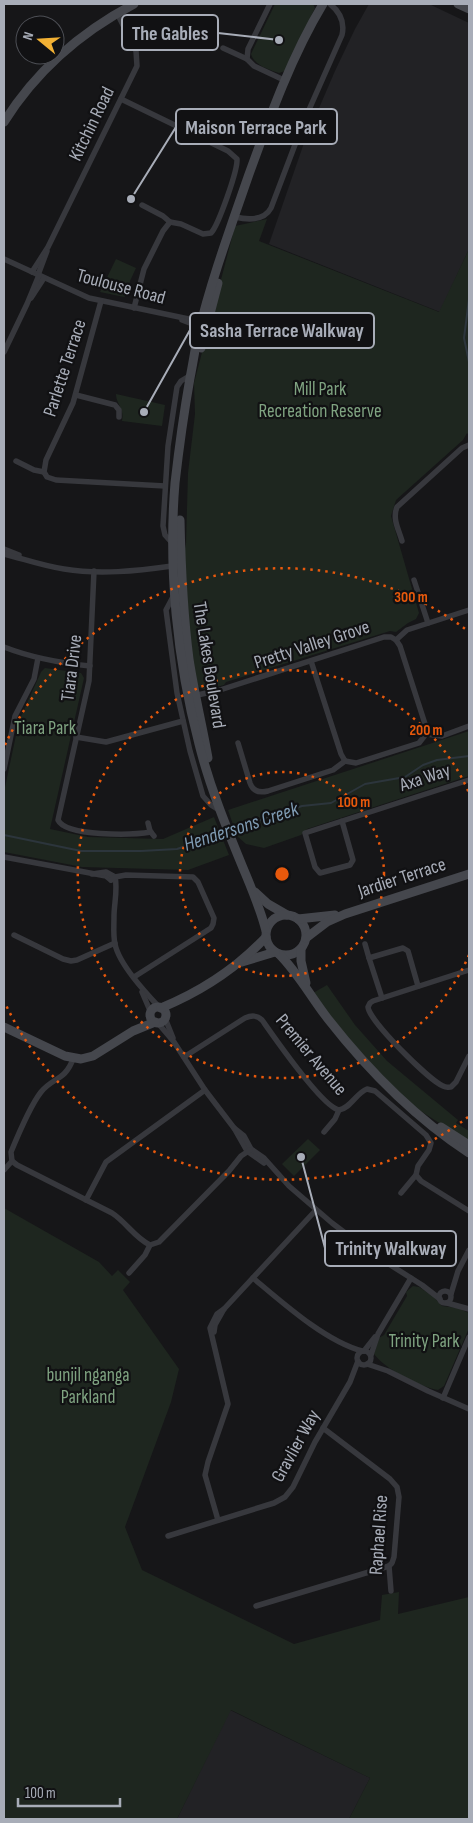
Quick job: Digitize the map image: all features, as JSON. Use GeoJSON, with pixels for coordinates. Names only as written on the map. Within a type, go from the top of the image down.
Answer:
{"type":"FeatureCollection","features":[{"type":"Feature","properties":{"kind":"street"},"geometry":{"type":"LineString","coordinates":[[6,115],[56,59],[82,36],[134,4]]}},
{"type":"Feature","properties":{"kind":"street"},"geometry":{"type":"LineString","coordinates":[[247,59],[248,49],[270,4]]}},
{"type":"Feature","properties":{"kind":"street","name":"The Lakes Boulevard"},"geometry":{"type":"LineString","coordinates":[[266,934],[262,914],[226,826],[213,788],[182,659],[175,592],[179,460],[191,375],[213,280],[262,142],[286,81],[310,27],[323,4]]}},
{"type":"Feature","properties":{"kind":"street"},"geometry":{"type":"LineString","coordinates":[[235,217],[248,219],[263,216],[271,208],[304,122],[342,35],[343,23],[341,16],[330,4]]}},
{"type":"Feature","properties":{"kind":"street"},"geometry":{"type":"LineString","coordinates":[[458,4],[469,9]]}},
{"type":"Feature","properties":{"kind":"street","name":"Kitchin Road"},"geometry":{"type":"LineString","coordinates":[[4,352],[27,304],[48,246],[137,66],[137,56],[117,13]]}},
{"type":"Feature","properties":{"kind":"street"},"geometry":{"type":"LineString","coordinates":[[223,48],[247,59],[254,66],[286,81]]}},
{"type":"Feature","properties":{"kind":"street"},"geometry":{"type":"LineString","coordinates":[[121,99],[228,151],[237,159],[218,223],[211,233],[203,234],[181,224],[170,222],[142,205]]}},
{"type":"Feature","properties":{"kind":"street"},"geometry":{"type":"LineString","coordinates":[[134,308],[144,269],[163,231],[170,222]]}},
{"type":"Feature","properties":{"kind":"street","name":"Toulouse Road"},"geometry":{"type":"LineString","coordinates":[[4,259],[81,295],[178,318],[188,323],[203,323]]}},
{"type":"Feature","properties":{"kind":"street","name":"Parlette Terrace"},"geometry":{"type":"LineString","coordinates":[[44,472],[46,460],[76,395],[101,301]]}},
{"type":"Feature","properties":{"kind":"street","name":"The Lakes Boulevard"},"geometry":{"type":"LineString","coordinates":[[177,546],[168,539],[164,530],[164,486],[176,391],[178,384],[191,375]]}},
{"type":"Feature","properties":{"kind":"street"},"geometry":{"type":"LineString","coordinates":[[76,395],[115,405],[119,410],[119,417]]}},
{"type":"Feature","properties":{"kind":"street"},"geometry":{"type":"LineString","coordinates":[[402,542],[395,520],[397,508],[462,448],[469,445]]}},
{"type":"Feature","properties":{"kind":"street"},"geometry":{"type":"LineString","coordinates":[[16,461],[34,470],[44,472],[47,477],[56,480],[164,486]]}},
{"type":"Feature","properties":{"kind":"street"},"geometry":{"type":"LineString","coordinates":[[4,549],[28,560]]}},
{"type":"Feature","properties":{"kind":"street"},"geometry":{"type":"LineString","coordinates":[[4,554],[66,569],[94,571],[176,568]]}},
{"type":"Feature","properties":{"kind":"street","name":"The Lakes Boulevard"},"geometry":{"type":"LineString","coordinates":[[176,568],[192,696]]}},
{"type":"Feature","properties":{"kind":"street","name":"Tiara Drive"},"geometry":{"type":"LineString","coordinates":[[94,571],[88,686],[58,817],[60,823],[66,828],[86,832],[152,834],[148,824]]}},
{"type":"Feature","properties":{"kind":"street"},"geometry":{"type":"LineString","coordinates":[[414,580],[428,624]]}},
{"type":"Feature","properties":{"kind":"street","name":"The Lakes Boulevard"},"geometry":{"type":"LineString","coordinates":[[175,592],[167,606],[167,616],[173,671],[183,721],[203,796],[211,805],[221,811]]}},
{"type":"Feature","properties":{"kind":"street","name":"Pretty Valley Grove"},"geometry":{"type":"LineString","coordinates":[[192,696],[220,690],[384,637],[391,637],[396,640],[407,630],[469,610]]}},
{"type":"Feature","properties":{"kind":"street"},"geometry":{"type":"LineString","coordinates":[[238,743],[251,787],[260,792],[333,770],[345,761],[356,763],[419,743],[426,734],[426,727],[400,646],[396,640]]}},
{"type":"Feature","properties":{"kind":"street"},"geometry":{"type":"LineString","coordinates":[[4,647],[38,658],[90,666]]}},
{"type":"Feature","properties":{"kind":"street"},"geometry":{"type":"LineString","coordinates":[[4,769],[16,716],[34,678],[38,658]]}},
{"type":"Feature","properties":{"kind":"street"},"geometry":{"type":"LineString","coordinates":[[311,661],[341,754],[345,761]]}},
{"type":"Feature","properties":{"kind":"street"},"geometry":{"type":"LineString","coordinates":[[76,737],[106,742],[183,721]]}},
{"type":"Feature","properties":{"kind":"street"},"geometry":{"type":"LineString","coordinates":[[426,734],[442,736],[469,726]]}},
{"type":"Feature","properties":{"kind":"street","name":"Axa Way"},"geometry":{"type":"LineString","coordinates":[[342,821],[354,860],[350,865],[322,874],[318,873],[305,833],[342,821],[469,780]]}},
{"type":"Feature","properties":{"kind":"street"},"geometry":{"type":"LineString","coordinates":[[4,856],[113,879],[126,875],[193,877],[198,882],[212,914],[214,924],[211,928],[134,978]]}},
{"type":"Feature","properties":{"kind":"street","name":"Jardier Terrace"},"geometry":{"type":"LineString","coordinates":[[306,938],[327,922],[345,914],[469,874]]}},
{"type":"Feature","properties":{"kind":"street"},"geometry":{"type":"LineString","coordinates":[[113,879],[115,944],[120,955],[140,988],[153,1018],[174,1042],[205,1090],[234,1128],[244,1136],[249,1151],[264,1158],[270,1167],[316,1210],[366,1249],[422,1285],[442,1302],[469,1308]]}},
{"type":"Feature","properties":{"kind":"street","name":"The Lakes Boulevard"},"geometry":{"type":"LineString","coordinates":[[252,888],[268,904],[287,915]]}},
{"type":"Feature","properties":{"kind":"street","name":"Jardier Terrace"},"geometry":{"type":"LineString","coordinates":[[298,919],[345,914]]}},
{"type":"Feature","properties":{"kind":"street"},"geometry":{"type":"LineString","coordinates":[[310,993],[304,976],[301,949],[306,938],[305,928],[298,919],[287,915],[276,917],[268,925],[267,943],[289,964],[310,993],[356,1054],[427,1123],[469,1153]]}},
{"type":"Feature","properties":{"kind":"street"},"geometry":{"type":"LineString","coordinates":[[163,1012],[238,964],[266,934]]}},
{"type":"Feature","properties":{"kind":"street"},"geometry":{"type":"LineString","coordinates":[[14,935],[63,959],[71,961],[78,960],[115,944]]}},
{"type":"Feature","properties":{"kind":"street"},"geometry":{"type":"LineString","coordinates":[[365,944],[382,998]]}},
{"type":"Feature","properties":{"kind":"street"},"geometry":{"type":"LineString","coordinates":[[369,958],[398,948],[405,948],[408,952],[418,986]]}},
{"type":"Feature","properties":{"kind":"street"},"geometry":{"type":"LineString","coordinates":[[238,964],[277,953],[291,955],[301,949]]}},
{"type":"Feature","properties":{"kind":"street"},"geometry":{"type":"LineString","coordinates":[[469,970],[382,998],[370,1003],[368,1010],[398,1046],[444,1087],[451,1087],[456,1082],[469,1056]]}},
{"type":"Feature","properties":{"kind":"street"},"geometry":{"type":"LineString","coordinates":[[140,988],[163,1012],[174,1042]]}},
{"type":"Feature","properties":{"kind":"street"},"geometry":{"type":"LineString","coordinates":[[153,1018],[153,1009],[163,1012]]}},
{"type":"Feature","properties":{"kind":"street"},"geometry":{"type":"LineString","coordinates":[[153,1018],[162,1022],[163,1012]]}},
{"type":"Feature","properties":{"kind":"street","name":"Premier Avenue"},"geometry":{"type":"LineString","coordinates":[[184,1057],[245,1018],[257,1016],[318,1093],[333,1108],[339,1110]]}},
{"type":"Feature","properties":{"kind":"street"},"geometry":{"type":"LineString","coordinates":[[4,1027],[71,1058],[85,1059],[93,1056],[153,1018]]}},
{"type":"Feature","properties":{"kind":"street"},"geometry":{"type":"LineString","coordinates":[[71,1058],[68,1071],[44,1088],[37,1098],[11,1152],[12,1161],[117,1216],[144,1242],[150,1245],[159,1242],[229,1171],[244,1159],[249,1151]]}},
{"type":"Feature","properties":{"kind":"street"},"geometry":{"type":"LineString","coordinates":[[324,1132],[335,1119],[339,1110],[346,1107],[364,1090],[367,1088],[375,1092],[430,1140],[431,1146],[418,1166],[416,1175],[401,1193]]}},
{"type":"Feature","properties":{"kind":"street"},"geometry":{"type":"LineString","coordinates":[[86,1200],[106,1162],[205,1090]]}},
{"type":"Feature","properties":{"kind":"street"},"geometry":{"type":"LineString","coordinates":[[398,1096],[469,1145]]}},
{"type":"Feature","properties":{"kind":"street"},"geometry":{"type":"LineString","coordinates":[[4,1170],[12,1161]]}},
{"type":"Feature","properties":{"kind":"street"},"geometry":{"type":"LineString","coordinates":[[416,1175],[421,1181],[469,1211]]}},
{"type":"Feature","properties":{"kind":"street"},"geometry":{"type":"LineString","coordinates":[[218,1520],[206,1478],[206,1470],[228,1404],[214,1341],[215,1325],[224,1309],[316,1210]]}},
{"type":"Feature","properties":{"kind":"street"},"geometry":{"type":"LineString","coordinates":[[129,1273],[145,1255],[150,1245]]}},
{"type":"Feature","properties":{"kind":"street"},"geometry":{"type":"LineString","coordinates":[[446,1303],[450,1301],[458,1272],[469,1250]]}},
{"type":"Feature","properties":{"kind":"street"},"geometry":{"type":"LineString","coordinates":[[440,1299],[440,1294],[458,1272]]}},
{"type":"Feature","properties":{"kind":"street"},"geometry":{"type":"LineString","coordinates":[[253,1278],[301,1316],[340,1343],[358,1360],[388,1371],[469,1409]]}},
{"type":"Feature","properties":{"kind":"street"},"geometry":{"type":"LineString","coordinates":[[358,1360],[358,1355],[378,1334],[411,1278]]}},
{"type":"Feature","properties":{"kind":"street"},"geometry":{"type":"LineString","coordinates":[[422,1285],[448,1291],[469,1308]]}},
{"type":"Feature","properties":{"kind":"street"},"geometry":{"type":"LineString","coordinates":[[366,1364],[371,1360],[378,1334]]}},
{"type":"Feature","properties":{"kind":"street"},"geometry":{"type":"LineString","coordinates":[[443,1398],[469,1337]]}},
{"type":"Feature","properties":{"kind":"street"},"geometry":{"type":"LineString","coordinates":[[340,1343],[363,1351],[388,1371]]}},
{"type":"Feature","properties":{"kind":"street","name":"Gravlier Way"},"geometry":{"type":"LineString","coordinates":[[168,1536],[274,1503],[285,1497],[293,1487],[323,1428],[350,1382],[358,1360]]}},
{"type":"Feature","properties":{"kind":"street","name":"Gravlier Way"},"geometry":{"type":"LineString","coordinates":[[350,1382],[366,1364]]}},
{"type":"Feature","properties":{"kind":"street","name":"Raphael Rise"},"geometry":{"type":"LineString","coordinates":[[323,1428],[390,1479],[397,1487],[400,1497],[394,1557],[392,1563],[388,1566],[391,1591]]}},
{"type":"Feature","properties":{"kind":"street"},"geometry":{"type":"LineString","coordinates":[[256,1606],[388,1566]]}},
{"type":"Feature","properties":{"kind":"shaded area"},"geometry":{"type":"Polygon","coordinates":[[[369,4],[429,4],[469,23],[469,249],[440,312],[269,244],[304,143],[335,71],[369,4]]]}},
{"type":"Feature","properties":{"kind":"shaded area"},"geometry":{"type":"Polygon","coordinates":[[[230,1710],[370,1778],[349,1819],[177,1819],[230,1710]]]}},
{"type":"Feature","properties":{"kind":"green space"},"geometry":{"type":"Polygon","coordinates":[[[275,4],[313,4],[315,8],[285,71],[279,73],[259,64],[251,54],[275,4]]]}},
{"type":"Feature","properties":{"kind":"green space","name":"Mill Park Recreation Reserve"},"geometry":{"type":"Polygon","coordinates":[[[267,219],[259,241],[439,312],[469,249],[469,435],[467,433],[463,440],[396,500],[391,516],[419,613],[416,619],[396,632],[390,631],[226,682],[224,685],[212,689],[204,689],[195,682],[182,561],[186,544],[188,473],[195,414],[194,383],[235,226],[267,219]]]}},
{"type":"Feature","properties":{"kind":"green space"},"geometry":{"type":"Polygon","coordinates":[[[116,259],[136,268],[130,281],[128,294],[124,297],[100,292],[116,259]]]}},
{"type":"Feature","properties":{"kind":"green space"},"geometry":{"type":"Polygon","coordinates":[[[116,394],[165,405],[162,426],[122,421],[123,417],[116,394]]]}},
{"type":"Feature","properties":{"kind":"green space","name":"Tiara Park"},"geometry":{"type":"Polygon","coordinates":[[[45,668],[81,673],[84,678],[50,829],[88,837],[163,839],[214,817],[229,855],[188,870],[82,867],[4,852],[4,792],[19,721],[41,672],[45,668]]]}},
{"type":"Feature","properties":{"kind":"green space"},"geometry":{"type":"Polygon","coordinates":[[[469,731],[469,776],[307,829],[301,835],[264,848],[246,844],[237,836],[228,810],[469,731]]]}},
{"type":"Feature","properties":{"kind":"green space"},"geometry":{"type":"Polygon","coordinates":[[[327,985],[355,1025],[387,1061],[458,1120],[456,1123],[469,1131],[469,1142],[419,1110],[395,1090],[338,1028],[313,993],[327,985]]]}},
{"type":"Feature","properties":{"kind":"green space"},"geometry":{"type":"Polygon","coordinates":[[[308,1139],[320,1150],[294,1176],[282,1164],[308,1139]]]}},
{"type":"Feature","properties":{"kind":"green space","name":"bunjil nganga Parkland"},"geometry":{"type":"Polygon","coordinates":[[[4,1208],[99,1262],[112,1276],[118,1270],[130,1282],[123,1290],[179,1369],[171,1402],[125,1527],[142,1570],[294,1644],[380,1620],[382,1595],[399,1592],[398,1614],[469,1597],[469,1819],[349,1819],[370,1778],[231,1710],[177,1819],[4,1819],[4,1208]]]}},
{"type":"Feature","properties":{"kind":"green space","name":"Trinity Park"},"geometry":{"type":"Polygon","coordinates":[[[413,1286],[419,1287],[433,1296],[442,1306],[458,1308],[469,1313],[469,1328],[444,1386],[438,1390],[403,1376],[386,1366],[374,1354],[379,1338],[384,1335],[407,1296],[406,1292],[413,1286]]]}},
{"type":"Feature","properties":{"kind":"waterway"},"geometry":{"type":"LineString","coordinates":[[469,299],[464,338],[469,362]]}},
{"type":"Feature","properties":{"kind":"waterway","name":"Hendersons Creek"},"geometry":{"type":"LineString","coordinates":[[231,830],[302,806],[331,803],[365,784],[405,777],[423,765],[437,760],[469,756]]}},
{"type":"Feature","properties":{"kind":"waterway","name":"Hendersons Creek"},"geometry":{"type":"LineString","coordinates":[[4,835],[81,851],[141,851],[177,849],[227,832]]}},
{"type":"Feature","properties":{"kind":"place","name":"The Gables"},"geometry":{"type":"Point","coordinates":[279,40]}},
{"type":"Feature","properties":{"kind":"place","name":"Maison Terrace Park"},"geometry":{"type":"Point","coordinates":[131,199]}},
{"type":"Feature","properties":{"kind":"place","name":"Sasha Terrace Walkway"},"geometry":{"type":"Point","coordinates":[144,412]}},
{"type":"Feature","properties":{"kind":"place","name":"Trinity Walkway"},"geometry":{"type":"Point","coordinates":[301,1157]}}]}
